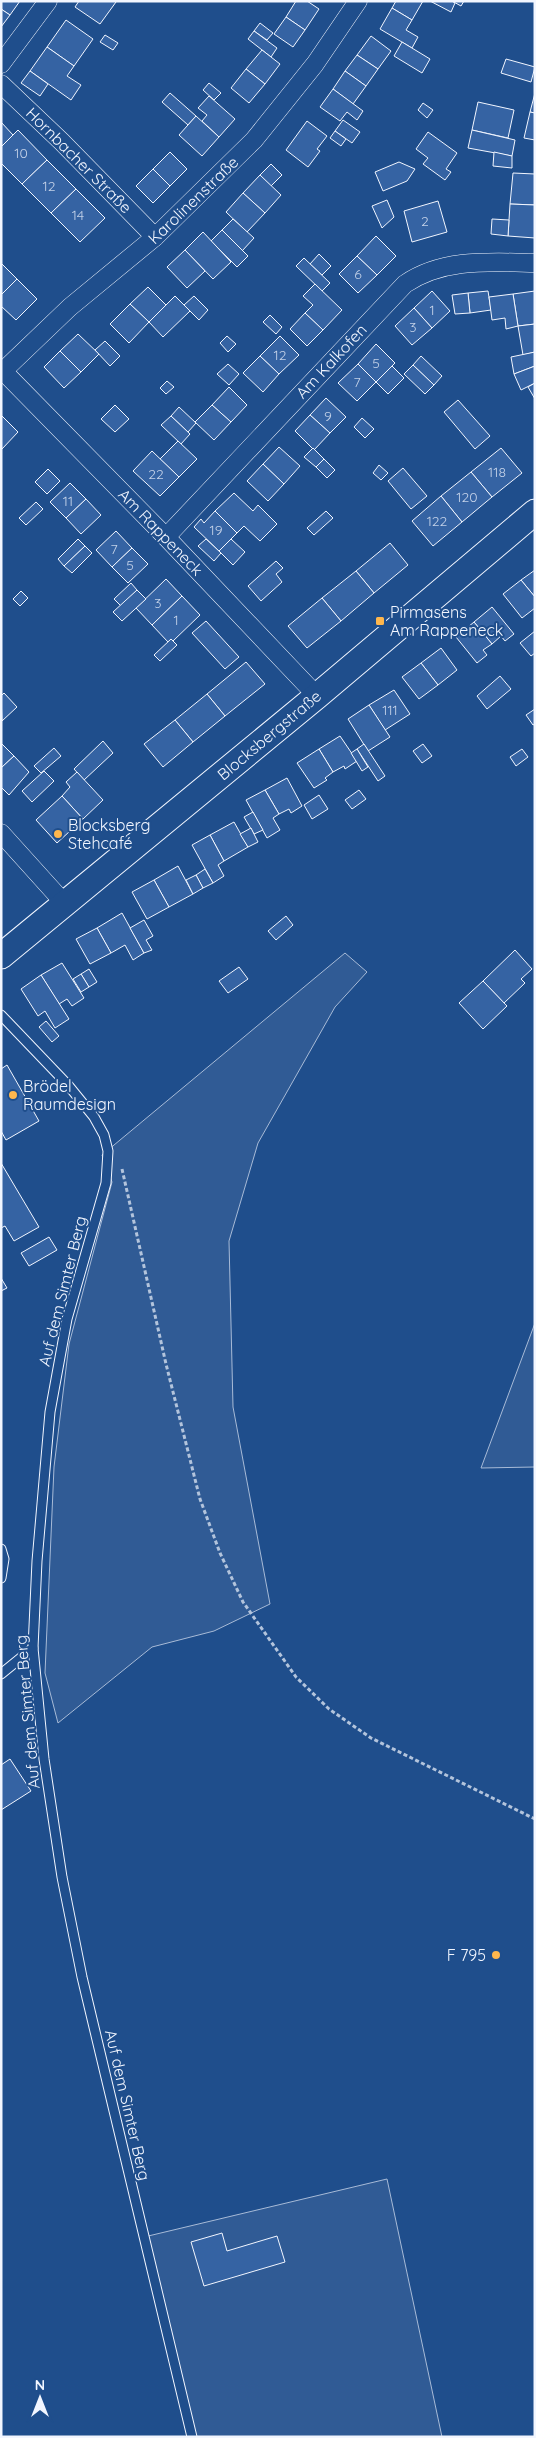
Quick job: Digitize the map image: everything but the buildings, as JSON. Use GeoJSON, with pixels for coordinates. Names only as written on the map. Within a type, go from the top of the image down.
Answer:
{"type":"FeatureCollection","features":[{"type":"Feature","properties":{"kind":"main road","name":"Blocksbergstraße"},"geometry":{"type":"LineString","coordinates":[[1,956],[317,696],[535,512]]}},
{"type":"Feature","properties":{"kind":"street"},"geometry":{"type":"LineString","coordinates":[[1,64],[48,1]]}},
{"type":"Feature","properties":{"kind":"street","name":"Karolinenstraße"},"geometry":{"type":"LineString","coordinates":[[2,372],[70,307],[155,238],[254,140],[315,64],[358,1]]}},
{"type":"Feature","properties":{"kind":"street","name":"Hornbacher Straße"},"geometry":{"type":"LineString","coordinates":[[1,84],[62,142],[155,238]]}},
{"type":"Feature","properties":{"kind":"street","name":"Am Kalkofen"},"geometry":{"type":"LineString","coordinates":[[166,537],[405,284],[430,271],[460,263],[535,263]]}},
{"type":"Feature","properties":{"kind":"street","name":"Am Rappeneck"},"geometry":{"type":"LineString","coordinates":[[2,372],[166,537],[317,696]]}},
{"type":"Feature","properties":{"kind":"street"},"geometry":{"type":"LineString","coordinates":[[1,832],[65,904]]}},
{"type":"Feature","properties":{"kind":"lane","name":"Auf dem Simter Berg"},"geometry":{"type":"LineString","coordinates":[[1,1015],[68,1085],[94,1117],[104,1135],[108,1165],[106,1183],[67,1318],[50,1412],[41,1505],[33,1648],[44,1759],[64,1886],[82,1978],[192,2437]]}},
{"type":"Feature","properties":{"kind":"lane"},"geometry":{"type":"LineString","coordinates":[[1,1549],[4,1559],[1,1578]]}},
{"type":"Feature","properties":{"kind":"lane"},"geometry":{"type":"LineString","coordinates":[[1,1674],[33,1648]]}},
{"type":"Feature","properties":{"kind":"path"},"geometry":{"type":"LineString","coordinates":[[104,1135],[123,1170],[166,1364],[200,1499],[220,1553],[243,1602],[296,1677],[329,1709],[371,1738],[535,1819]]}},
{"type":"Feature","properties":{"kind":"shaded area"},"geometry":{"type":"Polygon","coordinates":[[[345,953],[367,972],[335,1007],[258,1143],[229,1241],[233,1407],[270,1604],[214,1631],[152,1647],[58,1723],[45,1673],[54,1467],[69,1344],[112,1182],[102,1155],[345,953]]]}},
{"type":"Feature","properties":{"kind":"shaded area"},"geometry":{"type":"Polygon","coordinates":[[[535,1323],[535,1467],[481,1468],[535,1323]]]}},
{"type":"Feature","properties":{"kind":"shaded area"},"geometry":{"type":"Polygon","coordinates":[[[387,2179],[442,2437],[192,2437],[144,2237],[387,2179]]]}},
{"type":"Feature","properties":{"kind":"place","name":"Pirmasens Am Rappeneck"},"geometry":{"type":"Point","coordinates":[380,621]}},
{"type":"Feature","properties":{"kind":"place","name":"Blocksberg Stehcafé"},"geometry":{"type":"Point","coordinates":[58,834]}},
{"type":"Feature","properties":{"kind":"place","name":"Brödel Raumdesign"},"geometry":{"type":"Point","coordinates":[13,1095]}},
{"type":"Feature","properties":{"kind":"place","name":"F 795"},"geometry":{"type":"Point","coordinates":[496,1955]}}]}
